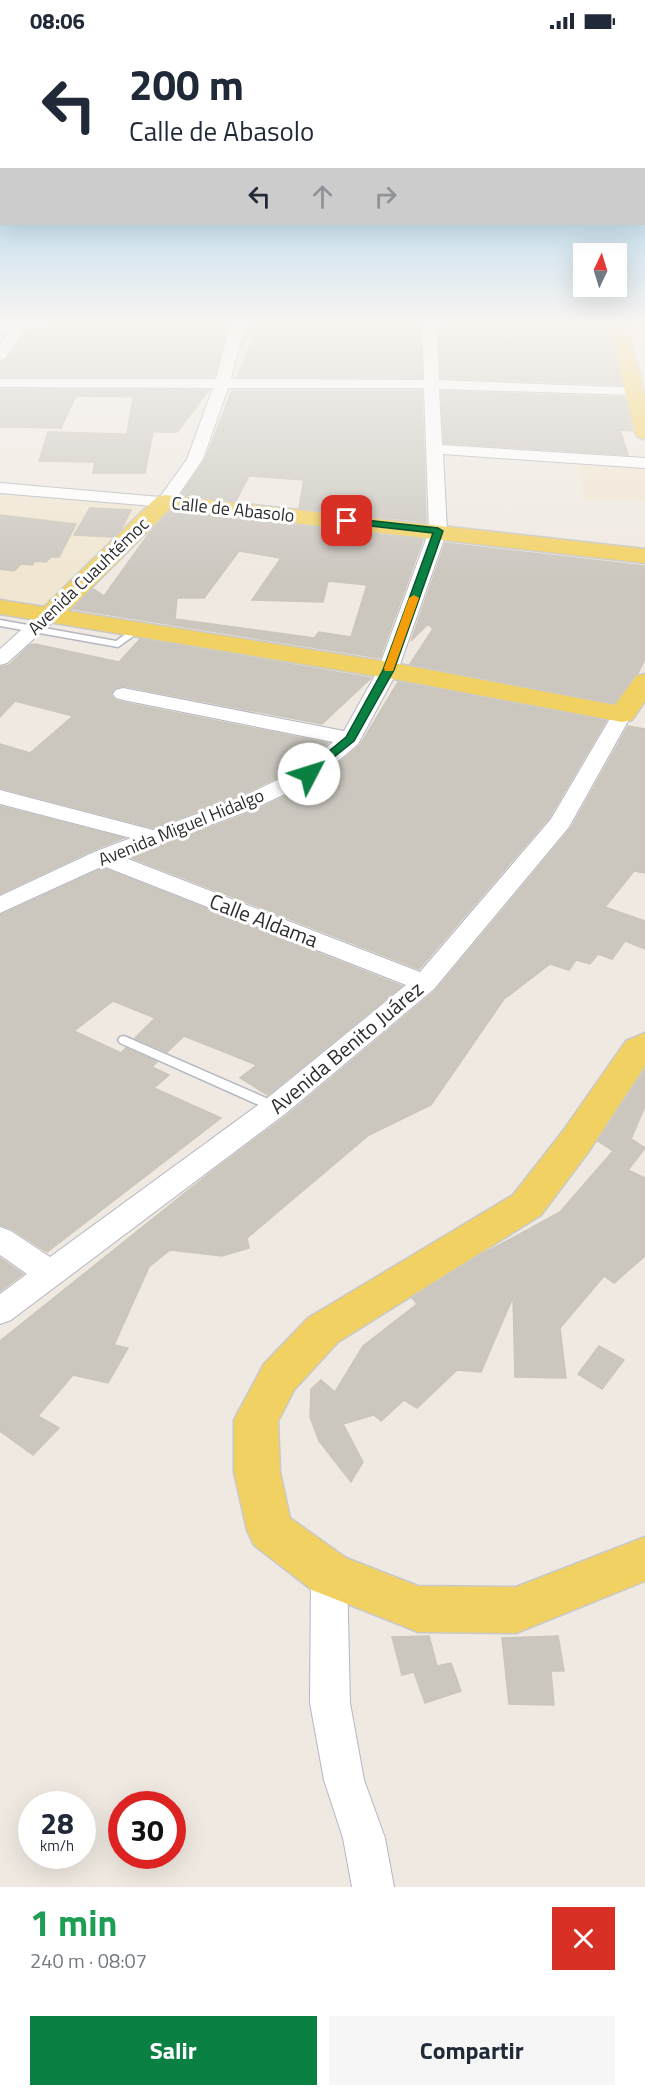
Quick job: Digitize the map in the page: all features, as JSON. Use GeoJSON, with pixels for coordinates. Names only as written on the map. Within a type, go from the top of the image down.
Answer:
{"type":"FeatureCollection","features":[{"type":"Feature","properties":{"kind":"main road"},"geometry":{"type":"LineString","coordinates":[[638,408],[645,433]]}},
{"type":"Feature","properties":{"kind":"main road","name":"Calle de Abasolo"},"geometry":{"type":"LineString","coordinates":[[165,502],[645,556]]}},
{"type":"Feature","properties":{"kind":"main road","name":"Avenida Cuauhtémoc"},"geometry":{"type":"LineString","coordinates":[[41,622],[165,502]]}},
{"type":"Feature","properties":{"kind":"main road"},"geometry":{"type":"LineString","coordinates":[[0,607],[41,622],[137,630],[388,670],[622,714]]}},
{"type":"Feature","properties":{"kind":"main road","name":"Avenida Benito Juárez"},"geometry":{"type":"LineString","coordinates":[[622,714],[645,682]]}},
{"type":"Feature","properties":{"kind":"main road"},"geometry":{"type":"LineString","coordinates":[[645,1045],[638,1049],[576,1141],[527,1205],[323,1330],[279,1377],[256,1420],[257,1472],[270,1530],[329,1574],[418,1609],[516,1610],[645,1559]]}},
{"type":"Feature","properties":{"kind":"street","name":"Avenida Cuauhtémoc"},"geometry":{"type":"LineString","coordinates":[[165,502],[195,459],[213,408]]}},
{"type":"Feature","properties":{"kind":"street","name":"Avenida Miguel Hidalgo"},"geometry":{"type":"LineString","coordinates":[[2,903],[102,857],[243,805],[309,774],[350,739],[388,670],[438,531],[433,408]]}},
{"type":"Feature","properties":{"kind":"street"},"geometry":{"type":"LineString","coordinates":[[436,449],[645,463]]}},
{"type":"Feature","properties":{"kind":"street","name":"Calle de Abasolo"},"geometry":{"type":"LineString","coordinates":[[0,488],[165,502]]}},
{"type":"Feature","properties":{"kind":"street","name":"Avenida Cuauhtémoc"},"geometry":{"type":"LineString","coordinates":[[0,659],[41,622]]}},
{"type":"Feature","properties":{"kind":"street"},"geometry":{"type":"LineString","coordinates":[[123,694],[350,739]]}},
{"type":"Feature","properties":{"kind":"street","name":"Avenida Benito Juárez"},"geometry":{"type":"LineString","coordinates":[[0,1311],[275,1107],[425,983],[561,822],[622,714]]}},
{"type":"Feature","properties":{"kind":"street"},"geometry":{"type":"LineString","coordinates":[[0,797],[153,837]]}},
{"type":"Feature","properties":{"kind":"street","name":"Calle Aldama"},"geometry":{"type":"LineString","coordinates":[[102,857],[425,983]]}},
{"type":"Feature","properties":{"kind":"street"},"geometry":{"type":"LineString","coordinates":[[0,1239],[49,1273]]}},
{"type":"Feature","properties":{"kind":"street"},"geometry":{"type":"LineString","coordinates":[[329,1574],[330,1704],[344,1780],[364,1838],[374,1887]]}},
{"type":"Feature","properties":{"kind":"lane"},"geometry":{"type":"LineString","coordinates":[[0,623],[41,622]]}},
{"type":"Feature","properties":{"kind":"lane"},"geometry":{"type":"LineString","coordinates":[[124,1040],[275,1107]]}},
{"type":"Feature","properties":{"kind":"shaded area"},"geometry":{"type":"Polygon","coordinates":[[[578,463],[638,466],[645,470],[645,502],[584,499],[578,463]]]}},
{"type":"Feature","properties":{"kind":"shaded area"},"geometry":{"type":"Polygon","coordinates":[[[0,492],[151,505],[45,609],[0,601],[0,492]]]}},
{"type":"Feature","properties":{"kind":"building"},"geometry":{"type":"Polygon","coordinates":[[[0,408],[70,408],[61,428],[0,427],[0,408]]]}},
{"type":"Feature","properties":{"kind":"building"},"geometry":{"type":"Polygon","coordinates":[[[131,408],[195,408],[177,432],[153,432],[145,473],[93,473],[95,462],[39,461],[48,432],[127,434],[131,408]]]}},
{"type":"Feature","properties":{"kind":"building"},"geometry":{"type":"Polygon","coordinates":[[[225,408],[423,408],[426,522],[299,508],[304,480],[249,476],[236,501],[181,495],[205,460],[225,408]]]}},
{"type":"Feature","properties":{"kind":"building"},"geometry":{"type":"Polygon","coordinates":[[[442,408],[627,408],[632,431],[620,430],[628,455],[444,443],[442,408]]]}},
{"type":"Feature","properties":{"kind":"building"},"geometry":{"type":"Polygon","coordinates":[[[90,508],[131,510],[122,528],[113,537],[74,535],[90,508]]]}},
{"type":"Feature","properties":{"kind":"building"},"geometry":{"type":"Polygon","coordinates":[[[171,511],[423,540],[380,658],[73,609],[93,589],[104,596],[150,532],[171,511]],[[239,551],[204,598],[177,598],[175,619],[314,638],[319,632],[351,637],[367,585],[328,581],[323,602],[252,600],[281,558],[239,551]]]}},
{"type":"Feature","properties":{"kind":"building"},"geometry":{"type":"Polygon","coordinates":[[[0,515],[76,524],[59,557],[51,557],[46,562],[35,561],[32,565],[21,564],[14,571],[0,569],[0,515]]]}},
{"type":"Feature","properties":{"kind":"building"},"geometry":{"type":"Polygon","coordinates":[[[445,543],[645,566],[645,659],[638,673],[634,675],[614,703],[410,664],[433,629],[428,624],[411,641],[445,543]]]}},
{"type":"Feature","properties":{"kind":"building"},"geometry":{"type":"Polygon","coordinates":[[[140,639],[371,678],[322,724],[123,686],[114,689],[111,695],[115,700],[122,702],[328,743],[300,767],[234,798],[153,828],[0,788],[0,744],[30,753],[73,716],[15,701],[0,717],[0,667],[9,665],[30,645],[35,644],[119,662],[140,639]]]}},
{"type":"Feature","properties":{"kind":"building"},"geometry":{"type":"Polygon","coordinates":[[[398,682],[606,721],[549,818],[419,969],[129,857],[252,812],[318,781],[360,745],[398,682]]]}},
{"type":"Feature","properties":{"kind":"building"},"geometry":{"type":"Polygon","coordinates":[[[628,726],[645,729],[645,873],[634,871],[605,907],[645,921],[645,949],[625,941],[612,959],[598,954],[590,964],[576,960],[569,970],[550,964],[504,999],[431,1105],[369,1135],[247,1238],[249,1248],[222,1256],[170,1250],[149,1267],[114,1345],[128,1348],[108,1383],[73,1375],[38,1416],[59,1428],[33,1455],[0,1431],[0,1341],[210,1173],[286,1116],[435,991],[571,828],[628,726]]]}},
{"type":"Feature","properties":{"kind":"building"},"geometry":{"type":"Polygon","coordinates":[[[0,806],[124,838],[93,850],[0,894],[0,806]]]}},
{"type":"Feature","properties":{"kind":"building"},"geometry":{"type":"Polygon","coordinates":[[[103,868],[402,986],[268,1095],[240,1078],[257,1065],[184,1036],[167,1052],[135,1038],[155,1018],[113,1001],[74,1031],[121,1053],[126,1048],[157,1062],[152,1067],[169,1075],[154,1088],[221,1118],[47,1252],[12,1229],[0,1225],[0,915],[103,868]]]}},
{"type":"Feature","properties":{"kind":"building"},"geometry":{"type":"Polygon","coordinates":[[[645,1070],[645,1106],[631,1139],[645,1148],[628,1170],[645,1178],[645,1256],[614,1283],[604,1276],[560,1328],[566,1378],[515,1377],[513,1297],[481,1372],[457,1370],[417,1408],[404,1400],[381,1421],[374,1415],[343,1424],[363,1462],[351,1482],[319,1441],[310,1417],[311,1389],[321,1380],[335,1392],[363,1346],[417,1304],[412,1298],[481,1255],[560,1212],[613,1151],[598,1141],[645,1070]]]}},
{"type":"Feature","properties":{"kind":"building"},"geometry":{"type":"Polygon","coordinates":[[[0,1258],[23,1274],[0,1291],[0,1258]]]}},
{"type":"Feature","properties":{"kind":"building"},"geometry":{"type":"Polygon","coordinates":[[[599,1346],[624,1360],[602,1389],[578,1374],[599,1346]]]}},
{"type":"Feature","properties":{"kind":"building"},"geometry":{"type":"Polygon","coordinates":[[[429,1636],[437,1666],[451,1663],[461,1691],[425,1703],[414,1672],[402,1675],[392,1637],[429,1636]]]}},
{"type":"Feature","properties":{"kind":"building"},"geometry":{"type":"Polygon","coordinates":[[[558,1636],[564,1671],[551,1671],[554,1705],[509,1704],[502,1638],[558,1636]]]}},
{"type":"Feature","properties":{"kind":"slow traffic"},"geometry":{"type":"LineString","coordinates":[[389,668],[414,598]]}},
{"type":"Feature","properties":{"kind":"route"},"geometry":{"type":"LineString","coordinates":[[309,774],[350,739],[388,670],[438,531],[347,521]]}}]}
